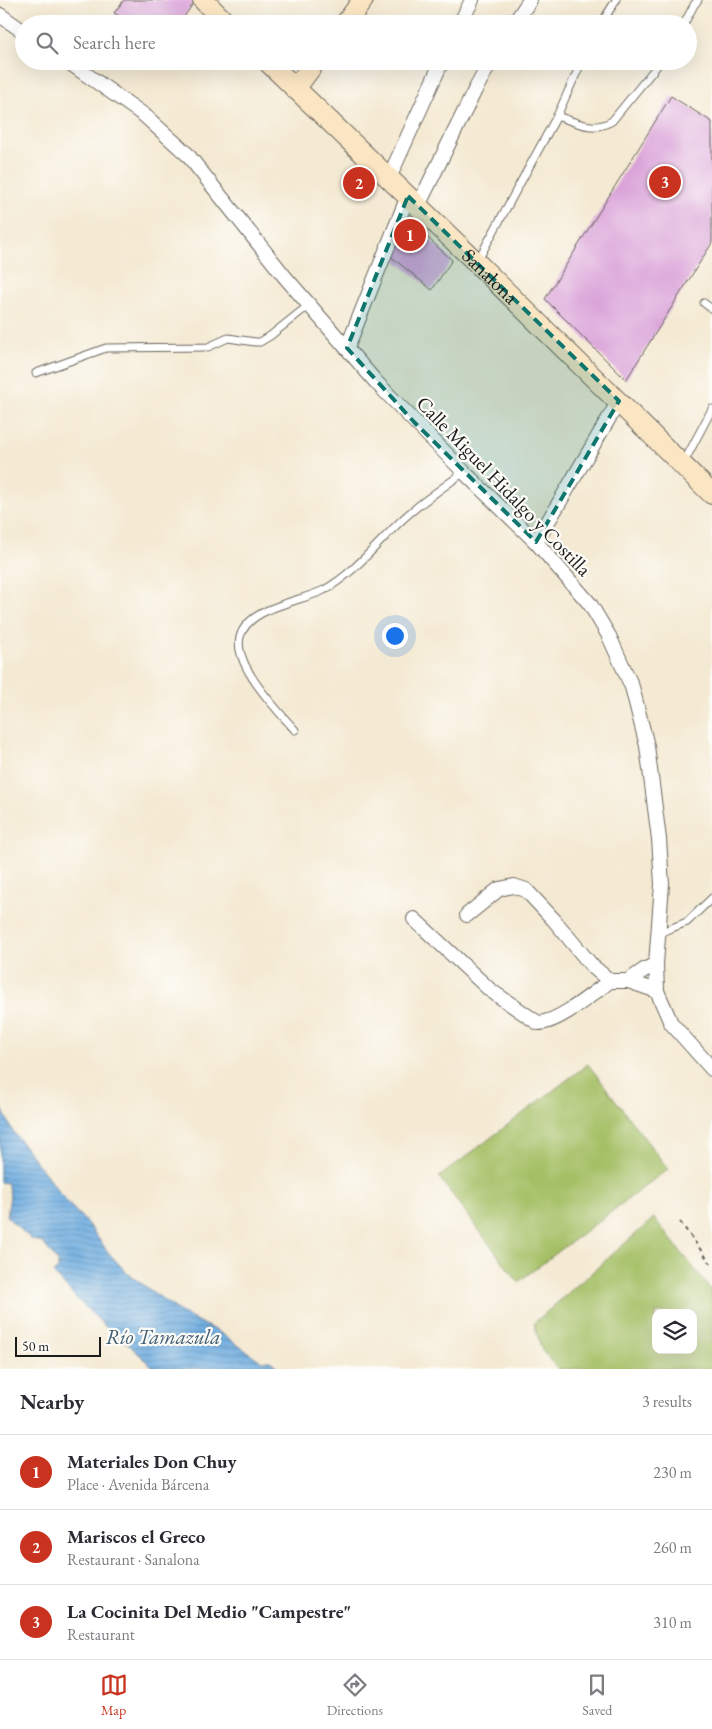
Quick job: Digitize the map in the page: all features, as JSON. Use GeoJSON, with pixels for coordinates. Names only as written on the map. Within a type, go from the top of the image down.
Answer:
{"type":"FeatureCollection","features":[{"type":"Feature","properties":{"kind":"main road"},"geometry":{"type":"LineString","coordinates":[[203,0],[218,15]]}},
{"type":"Feature","properties":{"kind":"main road"},"geometry":{"type":"LineString","coordinates":[[352,15],[363,0]]}},
{"type":"Feature","properties":{"kind":"main road","name":"Sanalona"},"geometry":{"type":"LineString","coordinates":[[275,70],[477,263],[712,494]]}},
{"type":"Feature","properties":{"kind":"main road"},"geometry":{"type":"LineString","coordinates":[[295,89],[309,70]]}},
{"type":"Feature","properties":{"kind":"street"},"geometry":{"type":"LineString","coordinates":[[464,15],[472,0]]}},
{"type":"Feature","properties":{"kind":"street"},"geometry":{"type":"LineString","coordinates":[[520,15],[530,0]]}},
{"type":"Feature","properties":{"kind":"street"},"geometry":{"type":"LineString","coordinates":[[0,15],[15,26]]}},
{"type":"Feature","properties":{"kind":"street","name":"Calle Miguel Hidalgo y Costilla"},"geometry":{"type":"LineString","coordinates":[[80,70],[144,115],[187,154],[309,305],[347,348],[414,422],[536,542],[590,604],[609,636],[632,686],[646,746],[660,839],[662,884],[660,933],[656,964],[657,991],[671,1023],[712,1069]]}},
{"type":"Feature","properties":{"kind":"street"},"geometry":{"type":"LineString","coordinates":[[389,178],[438,70]]}},
{"type":"Feature","properties":{"kind":"street"},"geometry":{"type":"LineString","coordinates":[[347,348],[413,201],[486,70]]}},
{"type":"Feature","properties":{"kind":"street"},"geometry":{"type":"LineString","coordinates":[[536,542],[619,401]]}},
{"type":"Feature","properties":{"kind":"street"},"geometry":{"type":"LineString","coordinates":[[467,915],[499,888],[514,886],[526,890],[592,966],[610,981]]}},
{"type":"Feature","properties":{"kind":"street"},"geometry":{"type":"LineString","coordinates":[[414,920],[490,990],[538,1023],[547,1023],[610,981],[628,981],[657,991]]}},
{"type":"Feature","properties":{"kind":"street"},"geometry":{"type":"LineString","coordinates":[[628,981],[656,964]]}},
{"type":"Feature","properties":{"kind":"lane"},"geometry":{"type":"LineString","coordinates":[[607,15],[616,0]]}},
{"type":"Feature","properties":{"kind":"lane"},"geometry":{"type":"LineString","coordinates":[[688,15],[693,2]]}},
{"type":"Feature","properties":{"kind":"lane"},"geometry":{"type":"LineString","coordinates":[[477,263],[557,116],[578,70]]}},
{"type":"Feature","properties":{"kind":"lane"},"geometry":{"type":"LineString","coordinates":[[557,116],[590,127],[606,125],[612,121],[654,70]]}},
{"type":"Feature","properties":{"kind":"lane"},"geometry":{"type":"LineString","coordinates":[[704,303],[712,309]]}},
{"type":"Feature","properties":{"kind":"lane"},"geometry":{"type":"LineString","coordinates":[[36,373],[106,348],[208,347],[228,338],[260,342],[309,305]]}},
{"type":"Feature","properties":{"kind":"lane"},"geometry":{"type":"LineString","coordinates":[[682,465],[712,408]]}},
{"type":"Feature","properties":{"kind":"lane"},"geometry":{"type":"LineString","coordinates":[[295,730],[267,698],[245,664],[240,647],[240,638],[243,631],[259,615],[309,597],[343,577],[404,517],[464,472]]}},
{"type":"Feature","properties":{"kind":"lane"},"geometry":{"type":"LineString","coordinates":[[660,933],[687,922],[712,898]]}},
{"type":"Feature","properties":{"kind":"path"},"geometry":{"type":"LineString","coordinates":[[680,1222],[712,1265]]}},
{"type":"Feature","properties":{"kind":"highlighted area"},"geometry":{"type":"Polygon","coordinates":[[[408,196],[619,401],[536,542],[414,422],[347,348],[408,196]]]}},
{"type":"Feature","properties":{"kind":"green space"},"geometry":{"type":"Polygon","coordinates":[[[588,1064],[668,1169],[518,1282],[439,1177],[588,1064]]]}},
{"type":"Feature","properties":{"kind":"green space"},"geometry":{"type":"Polygon","coordinates":[[[654,1218],[712,1291],[712,1369],[558,1369],[541,1348],[534,1323],[654,1218]]]}},
{"type":"Feature","properties":{"kind":"water","name":"Río Tamazula"},"geometry":{"type":"Polygon","coordinates":[[[0,1104],[12,1130],[67,1202],[87,1223],[108,1252],[127,1273],[183,1314],[219,1332],[261,1361],[270,1361],[280,1369],[155,1369],[126,1342],[109,1330],[53,1273],[58,1269],[58,1262],[43,1243],[31,1239],[7,1217],[10,1195],[7,1183],[0,1182],[0,1104]]]}},
{"type":"Feature","properties":{"kind":"building"},"geometry":{"type":"Polygon","coordinates":[[[124,0],[195,1],[185,15],[117,15],[114,13],[124,0]]]}},
{"type":"Feature","properties":{"kind":"building"},"geometry":{"type":"Polygon","coordinates":[[[671,96],[712,122],[712,243],[626,380],[545,299],[671,96]]]}},
{"type":"Feature","properties":{"kind":"building"},"geometry":{"type":"Polygon","coordinates":[[[404,216],[452,260],[432,290],[389,255],[404,216]]]}},
{"type":"Feature","properties":{"kind":"place","name":"La Cocinita Del Medio \"Campestre\""},"geometry":{"type":"Point","coordinates":[665,182]}},
{"type":"Feature","properties":{"kind":"place","name":"Mariscos el Greco"},"geometry":{"type":"Point","coordinates":[359,183]}},
{"type":"Feature","properties":{"kind":"place","name":"Materiales Don Chuy"},"geometry":{"type":"Point","coordinates":[410,235]}}]}
